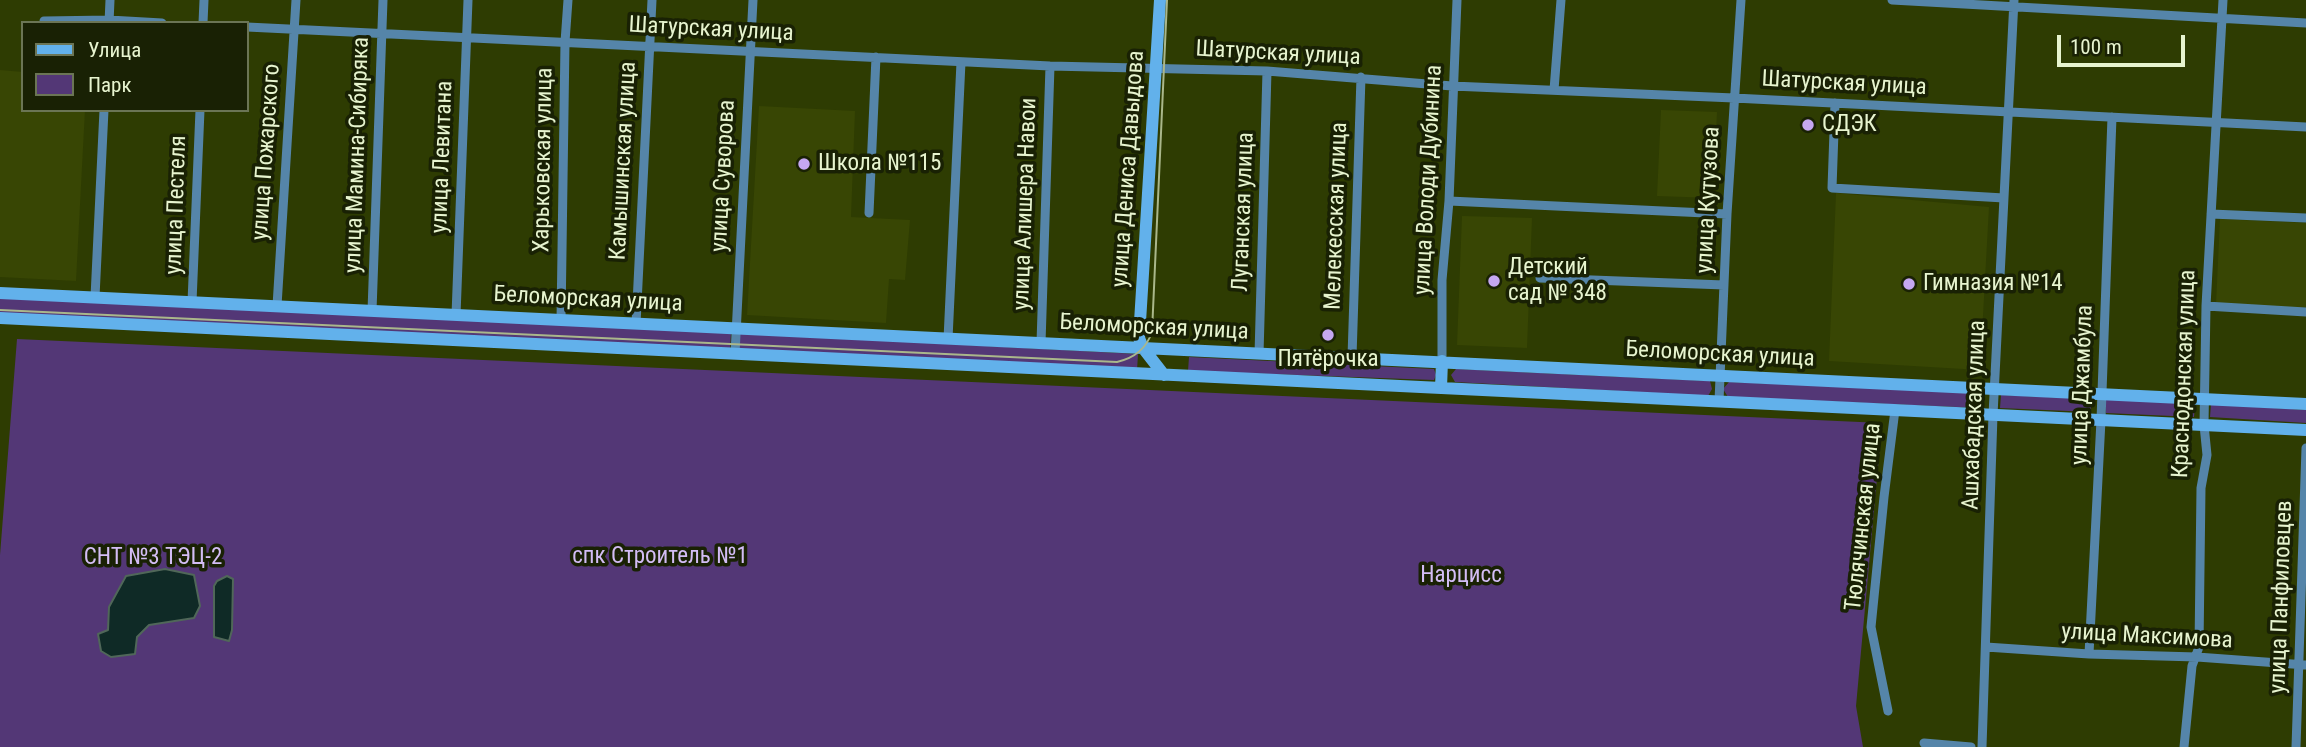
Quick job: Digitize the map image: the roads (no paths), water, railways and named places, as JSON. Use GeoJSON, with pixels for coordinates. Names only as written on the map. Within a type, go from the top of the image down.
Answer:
{"type":"FeatureCollection","features":[{"type":"Feature","properties":{"kind":"main road","name":"улица Дениса Давыдова"},"geometry":{"type":"LineString","coordinates":[[1143,348],[1139,338],[1160,0]]}},
{"type":"Feature","properties":{"kind":"main road","name":"Беломорская улица"},"geometry":{"type":"LineString","coordinates":[[0,293],[2306,404]]}},
{"type":"Feature","properties":{"kind":"main road","name":"Беломорская улица"},"geometry":{"type":"LineString","coordinates":[[0,318],[2306,430]]}},
{"type":"Feature","properties":{"kind":"main road"},"geometry":{"type":"LineString","coordinates":[[1143,348],[1164,375]]}},
{"type":"Feature","properties":{"kind":"main road"},"geometry":{"type":"LineString","coordinates":[[1441,388],[1442,361]]}},
{"type":"Feature","properties":{"kind":"street"},"geometry":{"type":"LineString","coordinates":[[44,21],[109,21],[110,0]]}},
{"type":"Feature","properties":{"kind":"street"},"geometry":{"type":"LineString","coordinates":[[203,21],[204,0]]}},
{"type":"Feature","properties":{"kind":"street","name":"улица Пожарского"},"geometry":{"type":"LineString","coordinates":[[277,306],[296,0]]}},
{"type":"Feature","properties":{"kind":"street","name":"улица Мамина-Сибиряка"},"geometry":{"type":"LineString","coordinates":[[372,311],[383,0]]}},
{"type":"Feature","properties":{"kind":"street","name":"улица Левитана"},"geometry":{"type":"LineString","coordinates":[[456,315],[468,0]]}},
{"type":"Feature","properties":{"kind":"street","name":"Харьковская улица"},"geometry":{"type":"LineString","coordinates":[[561,320],[568,0]]}},
{"type":"Feature","properties":{"kind":"street","name":"Камышинская улица"},"geometry":{"type":"LineString","coordinates":[[636,324],[653,0]]}},
{"type":"Feature","properties":{"kind":"street","name":"улица Суворова"},"geometry":{"type":"LineString","coordinates":[[735,354],[753,0]]}},
{"type":"Feature","properties":{"kind":"street","name":"улица Володи Дубинина"},"geometry":{"type":"LineString","coordinates":[[1442,361],[1442,280],[1449,201],[1457,0]]}},
{"type":"Feature","properties":{"kind":"street"},"geometry":{"type":"LineString","coordinates":[[1553,90],[1561,0]]}},
{"type":"Feature","properties":{"kind":"street","name":"улица Кутузова"},"geometry":{"type":"LineString","coordinates":[[1719,401],[1727,214],[1741,0]]}},
{"type":"Feature","properties":{"kind":"street"},"geometry":{"type":"LineString","coordinates":[[1892,0],[2014,4],[2222,20],[2306,23]]}},
{"type":"Feature","properties":{"kind":"street","name":"Краснодонская улица"},"geometry":{"type":"LineString","coordinates":[[2183,747],[2192,666],[2197,657],[2201,488],[2207,455],[2204,425],[2206,306],[2223,0]]}},
{"type":"Feature","properties":{"kind":"street","name":"Ашхабадская улица"},"geometry":{"type":"LineString","coordinates":[[1982,747],[1994,389],[2014,4]]}},
{"type":"Feature","properties":{"kind":"street","name":"Шатурская улица"},"geometry":{"type":"LineString","coordinates":[[248,27],[1050,66],[1267,71],[1452,86],[2306,127]]}},
{"type":"Feature","properties":{"kind":"street"},"geometry":{"type":"LineString","coordinates":[[869,212],[876,57]]}},
{"type":"Feature","properties":{"kind":"street"},"geometry":{"type":"LineString","coordinates":[[948,339],[961,62]]}},
{"type":"Feature","properties":{"kind":"street","name":"улица Алишера Навои"},"geometry":{"type":"LineString","coordinates":[[1041,343],[1050,66]]}},
{"type":"Feature","properties":{"kind":"street","name":"Луганская улица"},"geometry":{"type":"LineString","coordinates":[[1259,354],[1267,71]]}},
{"type":"Feature","properties":{"kind":"street","name":"Мелекесская улица"},"geometry":{"type":"LineString","coordinates":[[1352,356],[1361,77]]}},
{"type":"Feature","properties":{"kind":"street"},"geometry":{"type":"LineString","coordinates":[[1835,103],[1832,188],[2004,198]]}},
{"type":"Feature","properties":{"kind":"street"},"geometry":{"type":"LineString","coordinates":[[94,297],[104,112]]}},
{"type":"Feature","properties":{"kind":"street","name":"улица Пестеля"},"geometry":{"type":"LineString","coordinates":[[192,302],[200,112]]}},
{"type":"Feature","properties":{"kind":"street","name":"улица Джамбула"},"geometry":{"type":"LineString","coordinates":[[2089,654],[2112,117]]}},
{"type":"Feature","properties":{"kind":"street"},"geometry":{"type":"LineString","coordinates":[[1449,201],[1727,214]]}},
{"type":"Feature","properties":{"kind":"street"},"geometry":{"type":"LineString","coordinates":[[2211,214],[2306,218]]}},
{"type":"Feature","properties":{"kind":"street"},"geometry":{"type":"LineString","coordinates":[[1540,278],[1724,285]]}},
{"type":"Feature","properties":{"kind":"street"},"geometry":{"type":"LineString","coordinates":[[2206,306],[2306,312]]}},
{"type":"Feature","properties":{"kind":"street","name":"Тюлячинская улица"},"geometry":{"type":"LineString","coordinates":[[1888,711],[1871,627],[1895,410]]}},
{"type":"Feature","properties":{"kind":"street","name":"улица Панфиловцев"},"geometry":{"type":"LineString","coordinates":[[2296,747],[2302,665],[2306,448]]}},
{"type":"Feature","properties":{"kind":"street","name":"улица Максимова"},"geometry":{"type":"LineString","coordinates":[[1986,647],[2302,665]]}},
{"type":"Feature","properties":{"kind":"street"},"geometry":{"type":"LineString","coordinates":[[1923,743],[1971,747]]}},
{"type":"Feature","properties":{"kind":"water"},"geometry":{"type":"Polygon","coordinates":[[[165,569],[194,575],[200,606],[194,618],[149,625],[137,637],[135,654],[111,657],[101,651],[98,634],[108,630],[109,607],[126,576],[165,569]]]}},
{"type":"Feature","properties":{"kind":"water"},"geometry":{"type":"Polygon","coordinates":[[[227,576],[233,579],[232,630],[229,641],[214,637],[214,586],[217,581],[227,576]]]}},
{"type":"Feature","properties":{"kind":"tram line"},"geometry":{"type":"LineString","coordinates":[[0,310],[1117,362],[1139,352],[1152,332],[1167,0]]}},
{"type":"Feature","properties":{"kind":"place","name":"СДЭК"},"geometry":{"type":"Point","coordinates":[1808,125]}},
{"type":"Feature","properties":{"kind":"place","name":"Школа №115"},"geometry":{"type":"Point","coordinates":[804,164]}},
{"type":"Feature","properties":{"kind":"place","name":"Детский сад № 348"},"geometry":{"type":"Point","coordinates":[1494,281]}},
{"type":"Feature","properties":{"kind":"place","name":"Гимназия №14"},"geometry":{"type":"Point","coordinates":[1909,284]}},
{"type":"Feature","properties":{"kind":"place","name":"Пятёрочка"},"geometry":{"type":"Point","coordinates":[1328,335]}},
{"type":"Feature","properties":{"kind":"park label","name":"спк Строитель №1"},"geometry":{"type":"Point","coordinates":[660,557]}},
{"type":"Feature","properties":{"kind":"park label","name":"СНТ №3 ТЭЦ-2"},"geometry":{"type":"Point","coordinates":[153,558]}},
{"type":"Feature","properties":{"kind":"park label","name":"Нарцисс"},"geometry":{"type":"Point","coordinates":[1461,576]}}]}
